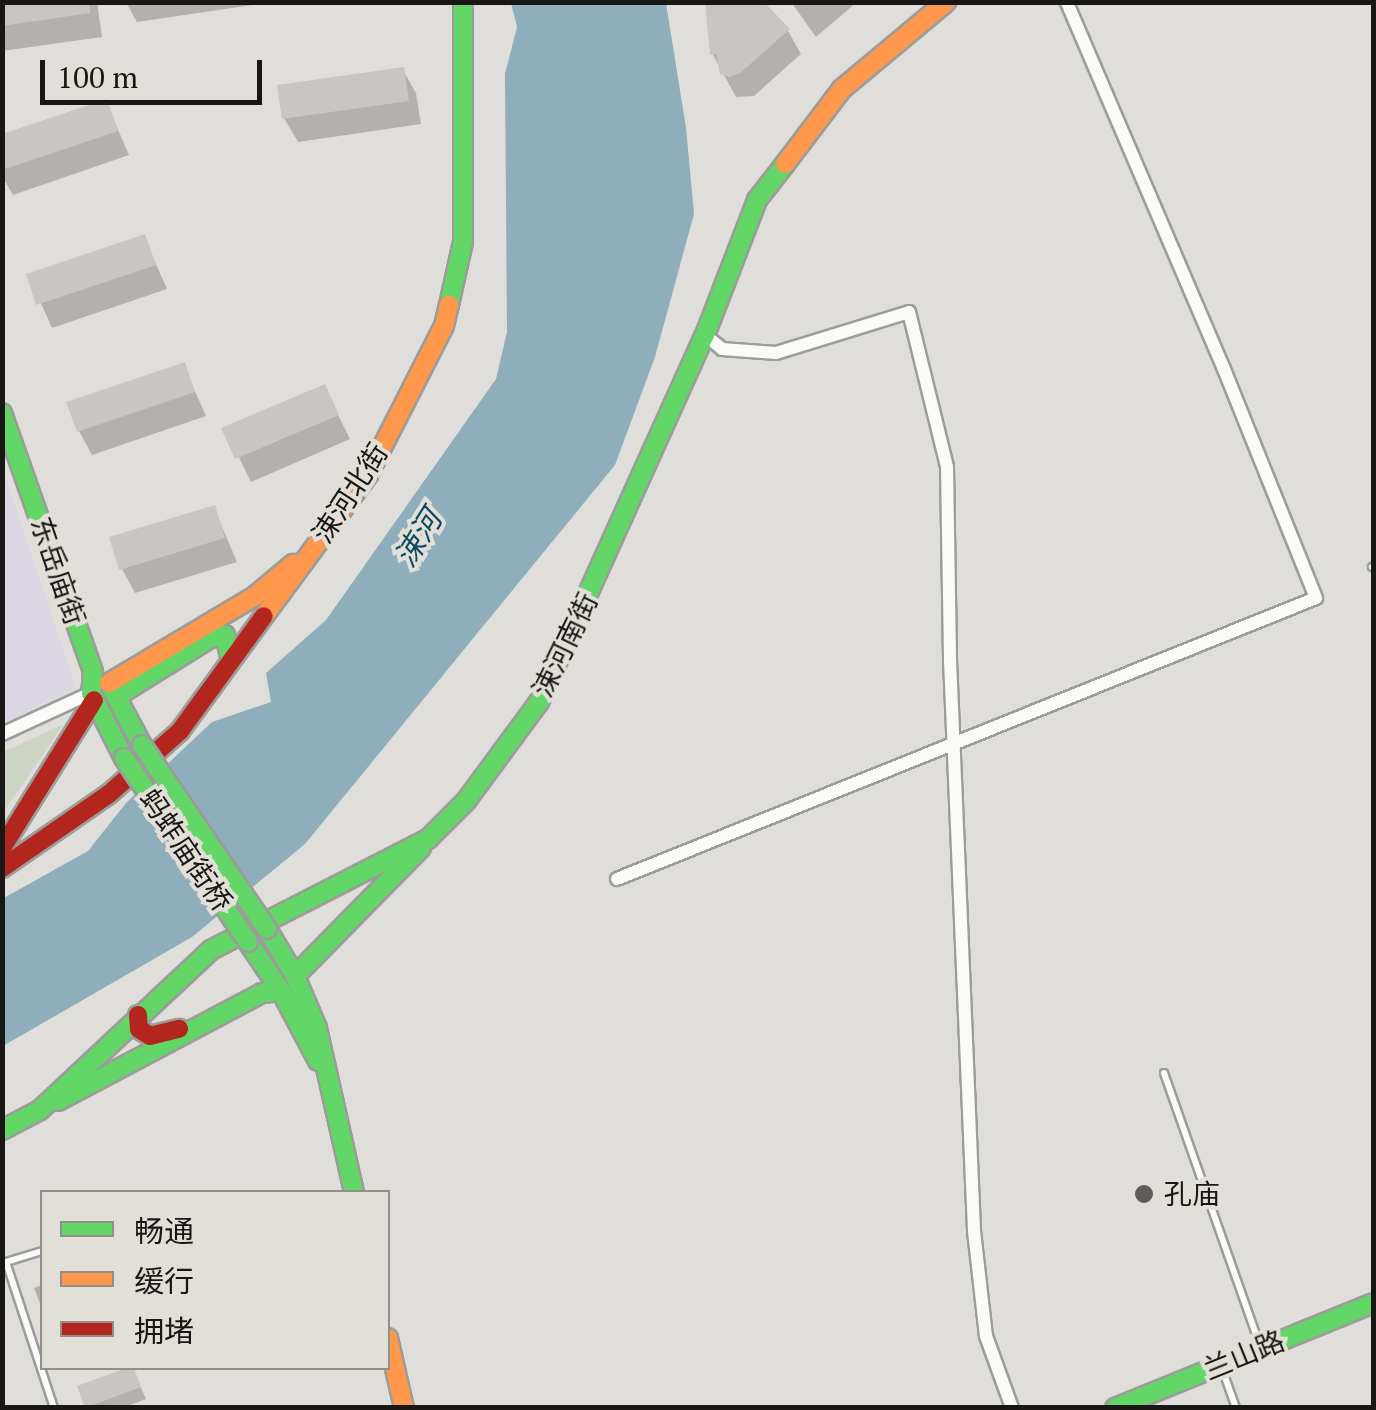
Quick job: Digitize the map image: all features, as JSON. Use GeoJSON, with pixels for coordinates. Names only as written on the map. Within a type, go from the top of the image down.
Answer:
{"type":"FeatureCollection","features":[{"type":"Feature","properties":{"kind":"main road","name":"涑河北街"},"geometry":{"type":"LineString","coordinates":[[2,868],[109,794],[180,731],[368,475],[444,326],[463,242],[463,2]]}},
{"type":"Feature","properties":{"kind":"main road","name":"涑河南街"},"geometry":{"type":"LineString","coordinates":[[2,1130],[40,1110],[138,1014],[211,950],[428,839],[466,801],[539,702],[578,624],[705,335],[757,200],[842,89],[946,2]]}},
{"type":"Feature","properties":{"kind":"main road","name":"东岳庙街"},"geometry":{"type":"LineString","coordinates":[[2,413],[93,672],[95,702]]}},
{"type":"Feature","properties":{"kind":"main road"},"geometry":{"type":"LineString","coordinates":[[113,690],[255,596],[316,544]]}},
{"type":"Feature","properties":{"kind":"main road"},"geometry":{"type":"LineString","coordinates":[[113,690],[210,638],[225,635],[231,661]]}},
{"type":"Feature","properties":{"kind":"main road"},"geometry":{"type":"LineString","coordinates":[[93,672],[113,690],[142,746],[291,970],[317,1028],[354,1190]]}},
{"type":"Feature","properties":{"kind":"main road"},"geometry":{"type":"LineString","coordinates":[[60,830],[41,834],[30,826],[32,814],[95,702]]}},
{"type":"Feature","properties":{"kind":"main road"},"geometry":{"type":"LineString","coordinates":[[2,848],[95,702]]}},
{"type":"Feature","properties":{"kind":"main road","name":"蚂蚱庙街桥"},"geometry":{"type":"LineString","coordinates":[[95,702],[124,758],[276,984]]}},
{"type":"Feature","properties":{"kind":"main road"},"geometry":{"type":"LineString","coordinates":[[291,970],[466,801]]}},
{"type":"Feature","properties":{"kind":"main road"},"geometry":{"type":"LineString","coordinates":[[291,970],[362,898],[359,886],[345,880]]}},
{"type":"Feature","properties":{"kind":"main road"},"geometry":{"type":"LineString","coordinates":[[276,984],[327,1079]]}},
{"type":"Feature","properties":{"kind":"main road"},"geometry":{"type":"LineString","coordinates":[[138,1014],[139,1028],[150,1036],[171,1034],[276,984]]}},
{"type":"Feature","properties":{"kind":"main road"},"geometry":{"type":"LineString","coordinates":[[40,1110],[276,984]]}},
{"type":"Feature","properties":{"kind":"main road","name":"兰山路"},"geometry":{"type":"LineString","coordinates":[[1115,1408],[1374,1302]]}},
{"type":"Feature","properties":{"kind":"main road"},"geometry":{"type":"LineString","coordinates":[[390,1347],[404,1408]]}},
{"type":"Feature","properties":{"kind":"street"},"geometry":{"type":"LineString","coordinates":[[617,878],[1316,598],[1224,369],[1067,2]]}},
{"type":"Feature","properties":{"kind":"street"},"geometry":{"type":"LineString","coordinates":[[705,335],[722,349],[776,353],[908,312],[947,467],[953,744],[974,1231],[986,1336],[1012,1408]]}},
{"type":"Feature","properties":{"kind":"street"},"geometry":{"type":"LineString","coordinates":[[2,734],[95,702]]}},
{"type":"Feature","properties":{"kind":"lane"},"geometry":{"type":"LineString","coordinates":[[1164,1073],[1261,1348]]}},
{"type":"Feature","properties":{"kind":"lane"},"geometry":{"type":"LineString","coordinates":[[40,1251],[6,1262],[40,1365]]}},
{"type":"Feature","properties":{"kind":"lane"},"geometry":{"type":"LineString","coordinates":[[1221,1365],[1236,1408]]}},
{"type":"Feature","properties":{"kind":"lane"},"geometry":{"type":"LineString","coordinates":[[42,1370],[54,1408]]}},
{"type":"Feature","properties":{"kind":"shaded area"},"geometry":{"type":"Polygon","coordinates":[[[2,467],[76,688],[3,723],[2,723],[2,467]]]}},
{"type":"Feature","properties":{"kind":"green space"},"geometry":{"type":"Polygon","coordinates":[[[64,724],[3,813],[3,752],[64,724]]]}},
{"type":"Feature","properties":{"kind":"water","name":"涑河"},"geometry":{"type":"Polygon","coordinates":[[[511,3],[666,3],[686,128],[694,214],[655,357],[615,465],[305,844],[192,937],[3,1046],[2,899],[88,851],[126,803],[212,722],[271,702],[266,673],[326,620],[496,379],[507,332],[505,74],[517,27],[511,3]]]}},
{"type":"Feature","properties":{"kind":"building"},"geometry":{"type":"Polygon","coordinates":[[[2,2],[89,2],[90,13],[2,26],[2,2]]]}},
{"type":"Feature","properties":{"kind":"building"},"geometry":{"type":"Polygon","coordinates":[[[705,2],[764,2],[790,29],[740,73],[729,77],[720,74],[716,54],[710,55],[705,2]]]}},
{"type":"Feature","properties":{"kind":"building"},"geometry":{"type":"Polygon","coordinates":[[[404,67],[409,101],[282,119],[277,85],[404,67]]]}},
{"type":"Feature","properties":{"kind":"building"},"geometry":{"type":"Polygon","coordinates":[[[107,99],[118,131],[2,170],[2,134],[107,99]]]}},
{"type":"Feature","properties":{"kind":"building"},"geometry":{"type":"Polygon","coordinates":[[[145,234],[156,265],[36,305],[26,274],[145,234]]]}},
{"type":"Feature","properties":{"kind":"building"},"geometry":{"type":"Polygon","coordinates":[[[185,362],[195,392],[77,432],[66,402],[185,362]]]}},
{"type":"Feature","properties":{"kind":"building"},"geometry":{"type":"Polygon","coordinates":[[[325,384],[339,415],[235,459],[221,428],[325,384]]]}},
{"type":"Feature","properties":{"kind":"building"},"geometry":{"type":"Polygon","coordinates":[[[215,505],[225,538],[119,570],[109,537],[215,505]]]}},
{"type":"Feature","properties":{"kind":"building"},"geometry":{"type":"Polygon","coordinates":[[[121,1370],[135,1370],[141,1387],[85,1408],[77,1386],[121,1370]]]}},
{"type":"Feature","properties":{"kind":"traffic: fast"},"geometry":{"type":"LineString","coordinates":[[449,305],[463,242],[463,2]]}},
{"type":"Feature","properties":{"kind":"traffic: fast"},"geometry":{"type":"LineString","coordinates":[[2,1130],[40,1110],[211,950],[428,839],[466,801],[539,702],[705,335],[757,200],[785,164]]}},
{"type":"Feature","properties":{"kind":"traffic: fast"},"geometry":{"type":"LineString","coordinates":[[2,413],[93,672],[91,693],[124,758]]}},
{"type":"Feature","properties":{"kind":"traffic: fast"},"geometry":{"type":"LineString","coordinates":[[117,696],[210,638],[225,635],[231,661]]}},
{"type":"Feature","properties":{"kind":"traffic: fast"},"geometry":{"type":"LineString","coordinates":[[112,689],[142,745]]}},
{"type":"Feature","properties":{"kind":"traffic: fast"},"geometry":{"type":"LineString","coordinates":[[142,745],[267,929]]}},
{"type":"Feature","properties":{"kind":"traffic: fast"},"geometry":{"type":"LineString","coordinates":[[124,758],[248,942]]}},
{"type":"Feature","properties":{"kind":"traffic: fast"},"geometry":{"type":"LineString","coordinates":[[295,976],[421,848]]}},
{"type":"Feature","properties":{"kind":"traffic: fast"},"geometry":{"type":"LineString","coordinates":[[267,929],[295,976],[317,1028],[354,1190]]}},
{"type":"Feature","properties":{"kind":"traffic: fast"},"geometry":{"type":"LineString","coordinates":[[248,942],[281,991],[318,1061]]}},
{"type":"Feature","properties":{"kind":"traffic: fast"},"geometry":{"type":"LineString","coordinates":[[58,1101],[262,993],[281,991]]}},
{"type":"Feature","properties":{"kind":"traffic: fast"},"geometry":{"type":"LineString","coordinates":[[1115,1408],[1374,1303]]}},
{"type":"Feature","properties":{"kind":"traffic: slow"},"geometry":{"type":"LineString","coordinates":[[785,164],[842,89],[946,2]]}},
{"type":"Feature","properties":{"kind":"traffic: slow"},"geometry":{"type":"LineString","coordinates":[[264,616],[368,475],[444,326],[449,305]]}},
{"type":"Feature","properties":{"kind":"traffic: slow"},"geometry":{"type":"LineString","coordinates":[[109,683],[255,596],[293,564]]}},
{"type":"Feature","properties":{"kind":"traffic: slow"},"geometry":{"type":"LineString","coordinates":[[390,1347],[404,1408]]}},
{"type":"Feature","properties":{"kind":"traffic: jam"},"geometry":{"type":"LineString","coordinates":[[2,868],[109,794],[180,731],[264,616]]}},
{"type":"Feature","properties":{"kind":"traffic: jam"},"geometry":{"type":"LineString","coordinates":[[2,848],[94,700]]}},
{"type":"Feature","properties":{"kind":"traffic: jam"},"geometry":{"type":"LineString","coordinates":[[138,1015],[139,1029],[150,1036],[179,1029]]}},
{"type":"Feature","properties":{"kind":"place","name":"孔庙"},"geometry":{"type":"Point","coordinates":[1144,1194]}}]}
